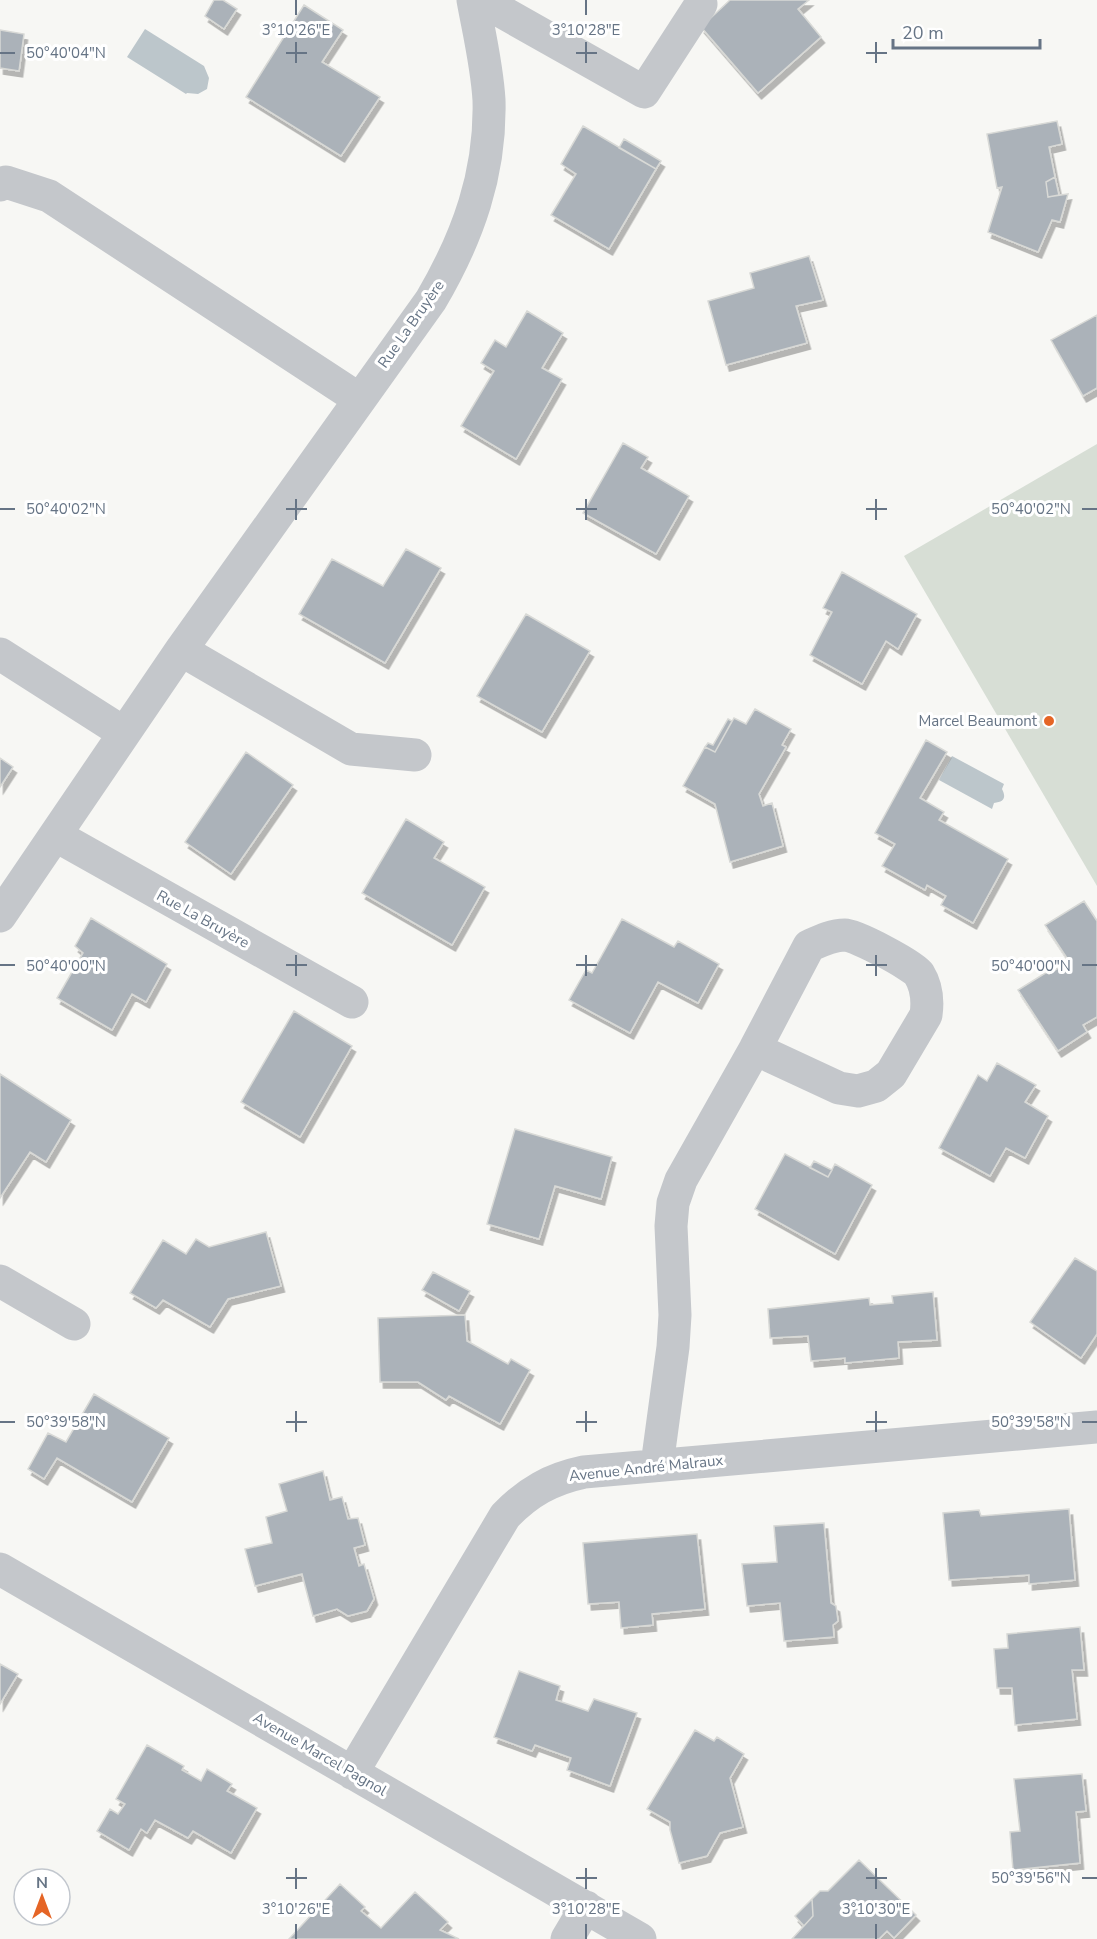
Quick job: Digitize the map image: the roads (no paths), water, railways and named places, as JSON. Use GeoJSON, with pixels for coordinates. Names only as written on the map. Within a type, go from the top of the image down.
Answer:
{"type":"FeatureCollection","features":[{"type":"Feature","properties":{"kind":"street","name":"Rue La Bruyère"},"geometry":{"type":"LineString","coordinates":[[0,916],[181,650],[443,280],[465,233],[479,190],[485,158],[489,99],[473,0]]}},
{"type":"Feature","properties":{"kind":"street"},"geometry":{"type":"LineString","coordinates":[[481,0],[644,92],[700,4]]}},
{"type":"Feature","properties":{"kind":"street"},"geometry":{"type":"LineString","coordinates":[[0,185],[6,182],[49,196],[358,399]]}},
{"type":"Feature","properties":{"kind":"street"},"geometry":{"type":"LineString","coordinates":[[181,650],[351,749],[416,755]]}},
{"type":"Feature","properties":{"kind":"street"},"geometry":{"type":"LineString","coordinates":[[0,654],[124,734]]}},
{"type":"Feature","properties":{"kind":"street","name":"Rue La Bruyère"},"geometry":{"type":"LineString","coordinates":[[55,835],[352,1002]]}},
{"type":"Feature","properties":{"kind":"street"},"geometry":{"type":"LineString","coordinates":[[657,1466],[673,1347],[675,1315],[671,1226],[673,1203],[681,1180],[755,1049],[809,946],[826,938],[845,935],[861,939],[918,972],[926,988],[928,1005],[926,1015],[891,1074],[876,1086],[858,1091],[839,1088],[755,1049]]}},
{"type":"Feature","properties":{"kind":"street"},"geometry":{"type":"LineString","coordinates":[[0,1281],[74,1324]]}},
{"type":"Feature","properties":{"kind":"street","name":"Avenue André Malraux"},"geometry":{"type":"LineString","coordinates":[[352,1773],[505,1516],[520,1501],[561,1477],[584,1472],[1097,1426]]}},
{"type":"Feature","properties":{"kind":"street","name":"Avenue Marcel Pagnol"},"geometry":{"type":"LineString","coordinates":[[0,1569],[640,1939]]}},
{"type":"Feature","properties":{"kind":"street"},"geometry":{"type":"LineString","coordinates":[[567,1939],[586,1907]]}},
{"type":"Feature","properties":{"kind":"place","name":"Marcel Beaumont"},"geometry":{"type":"Point","coordinates":[1049,721]}}]}
